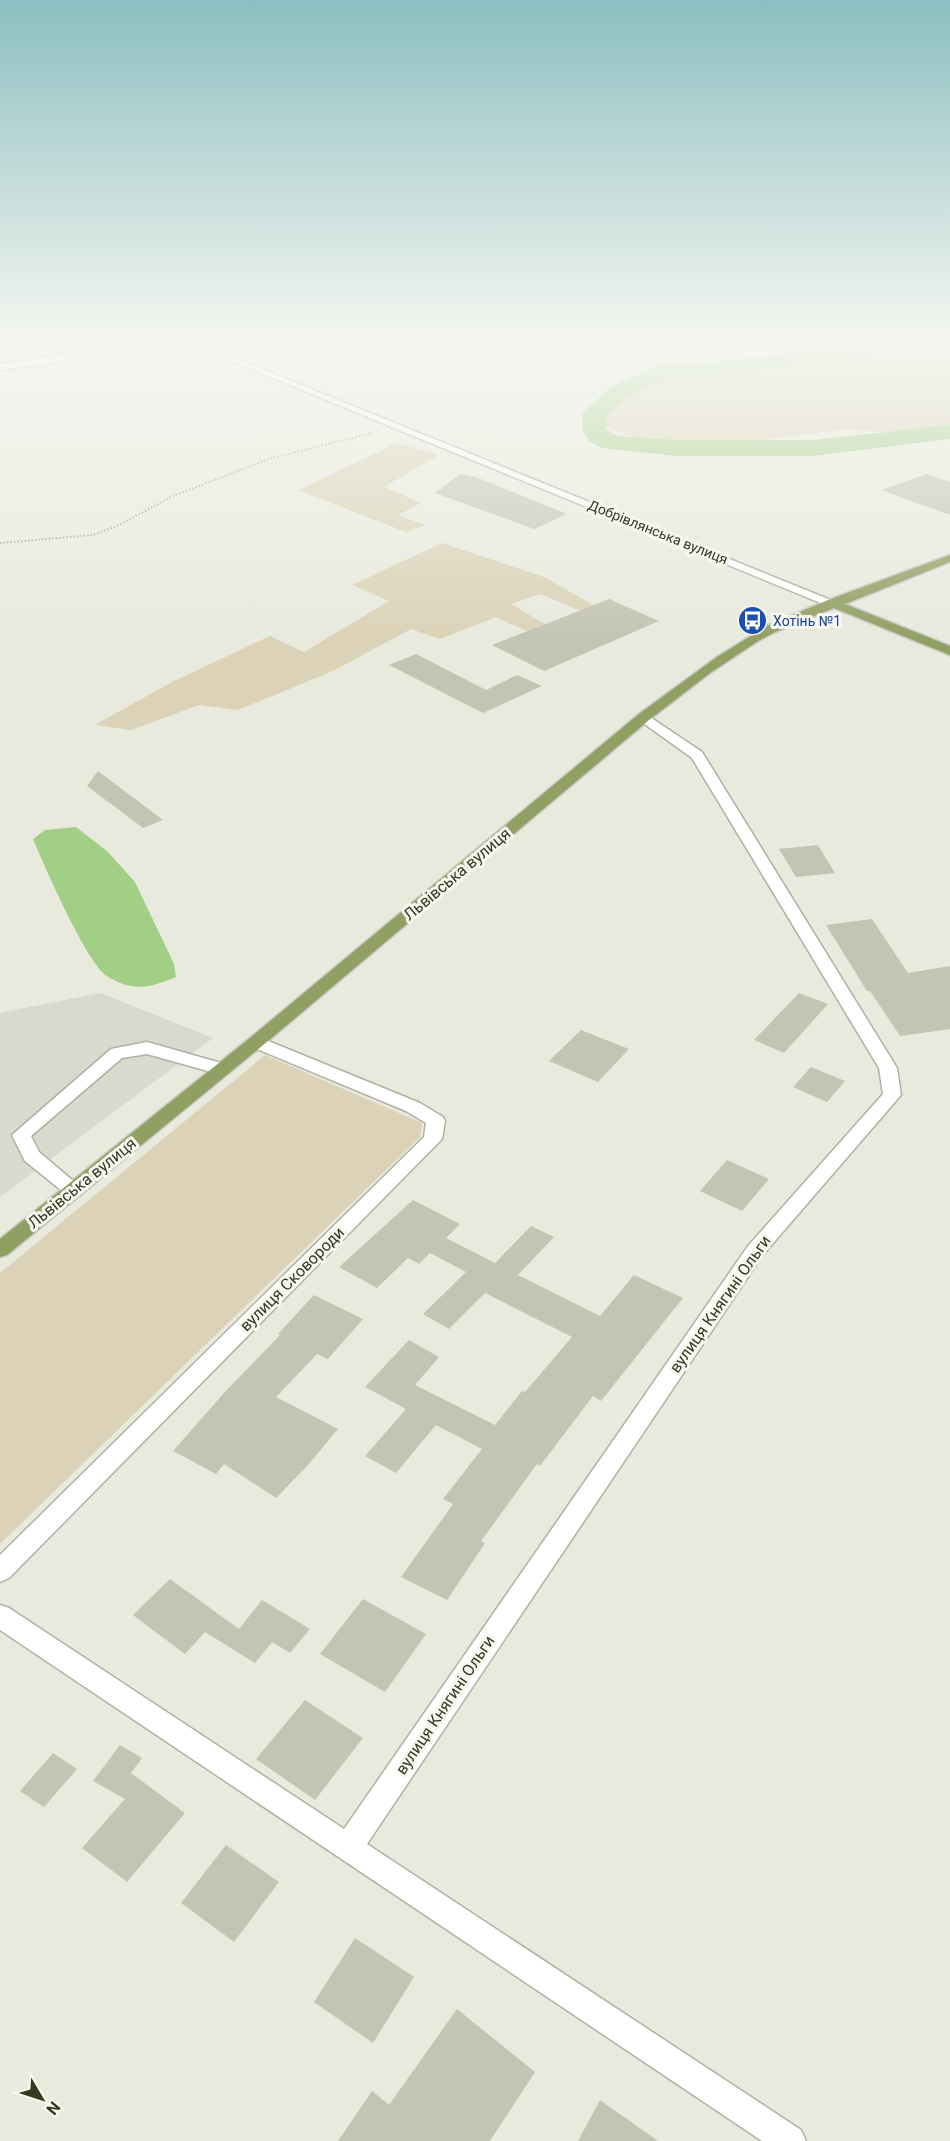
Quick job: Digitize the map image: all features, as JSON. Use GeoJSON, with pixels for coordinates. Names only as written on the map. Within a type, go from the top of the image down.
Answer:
{"type":"FeatureCollection","features":[{"type":"Feature","properties":{"kind":"main road","name":"Львівська вулиця"},"geometry":{"type":"LineString","coordinates":[[0,1250],[256,1042],[644,717],[752,639],[832,603],[950,558]]}},
{"type":"Feature","properties":{"kind":"main road"},"geometry":{"type":"LineString","coordinates":[[832,603],[950,651]]}},
{"type":"Feature","properties":{"kind":"street","name":"Добрівлянська вулиця"},"geometry":{"type":"LineString","coordinates":[[439,443],[832,603]]}},
{"type":"Feature","properties":{"kind":"street","name":"вулиця Княгині Ольги"},"geometry":{"type":"LineString","coordinates":[[348,1847],[755,1251],[891,1095],[888,1068],[697,755],[644,717]]}},
{"type":"Feature","properties":{"kind":"street","name":"вулиця Сковороди"},"geometry":{"type":"LineString","coordinates":[[0,1571],[432,1139],[436,1121],[413,1107],[256,1042]]}},
{"type":"Feature","properties":{"kind":"street"},"geometry":{"type":"LineString","coordinates":[[74,1190],[32,1156],[21,1135],[117,1053],[147,1048],[222,1069]]}},
{"type":"Feature","properties":{"kind":"street"},"geometry":{"type":"LineString","coordinates":[[0,1616],[790,2141]]}},
{"type":"Feature","properties":{"kind":"path"},"geometry":{"type":"LineString","coordinates":[[0,543],[93,535],[117,526],[173,495],[268,459],[334,443]]}},
{"type":"Feature","properties":{"kind":"shaded area"},"geometry":{"type":"Polygon","coordinates":[[[397,443],[439,455],[384,487],[421,503],[398,515],[425,525],[406,532],[298,490],[397,443]]]}},
{"type":"Feature","properties":{"kind":"shaded area"},"geometry":{"type":"Polygon","coordinates":[[[648,443],[734,443],[708,446],[648,443]]]}},
{"type":"Feature","properties":{"kind":"shaded area"},"geometry":{"type":"Polygon","coordinates":[[[442,543],[544,577],[597,607],[581,611],[540,594],[511,604],[546,625],[529,632],[496,617],[440,639],[411,629],[333,671],[238,710],[199,705],[131,730],[95,725],[172,682],[270,636],[304,652],[389,601],[352,585],[442,543]]]}},
{"type":"Feature","properties":{"kind":"shaded area"},"geometry":{"type":"Polygon","coordinates":[[[76,827],[108,852],[135,882],[174,964],[176,977],[149,986],[125,984],[107,976],[89,953],[67,913],[33,839],[45,830],[76,827]]]}},
{"type":"Feature","properties":{"kind":"shaded area"},"geometry":{"type":"Polygon","coordinates":[[[101,993],[213,1038],[0,1197],[0,1013],[101,993]]]}},
{"type":"Feature","properties":{"kind":"shaded area"},"geometry":{"type":"Polygon","coordinates":[[[265,1055],[422,1123],[420,1137],[0,1544],[0,1273],[265,1055]]]}},
{"type":"Feature","properties":{"kind":"building"},"geometry":{"type":"Polygon","coordinates":[[[460,474],[476,477],[567,514],[534,529],[435,493],[460,474]]]}},
{"type":"Feature","properties":{"kind":"building"},"geometry":{"type":"Polygon","coordinates":[[[927,474],[950,482],[950,515],[881,490],[927,474]]]}},
{"type":"Feature","properties":{"kind":"building"},"geometry":{"type":"Polygon","coordinates":[[[609,599],[659,621],[544,671],[492,645],[609,599]]]}},
{"type":"Feature","properties":{"kind":"building"},"geometry":{"type":"Polygon","coordinates":[[[416,654],[486,690],[517,675],[542,686],[483,713],[389,665],[416,654]]]}},
{"type":"Feature","properties":{"kind":"building"},"geometry":{"type":"Polygon","coordinates":[[[98,771],[163,820],[143,828],[87,786],[98,771]]]}},
{"type":"Feature","properties":{"kind":"building"},"geometry":{"type":"Polygon","coordinates":[[[818,845],[835,873],[796,877],[779,849],[818,845]]]}},
{"type":"Feature","properties":{"kind":"building"},"geometry":{"type":"Polygon","coordinates":[[[872,919],[908,973],[950,966],[950,1029],[900,1036],[870,991],[867,991],[826,925],[872,919]]]}},
{"type":"Feature","properties":{"kind":"building"},"geometry":{"type":"Polygon","coordinates":[[[799,993],[828,1004],[784,1053],[754,1040],[799,993]]]}},
{"type":"Feature","properties":{"kind":"building"},"geometry":{"type":"Polygon","coordinates":[[[581,1030],[629,1049],[598,1082],[549,1061],[581,1030]]]}},
{"type":"Feature","properties":{"kind":"building"},"geometry":{"type":"Polygon","coordinates":[[[811,1067],[845,1081],[827,1102],[793,1087],[811,1067]]]}},
{"type":"Feature","properties":{"kind":"building"},"geometry":{"type":"Polygon","coordinates":[[[727,1160],[769,1179],[742,1211],[700,1191],[727,1160]]]}},
{"type":"Feature","properties":{"kind":"building"},"geometry":{"type":"Polygon","coordinates":[[[413,1200],[460,1224],[446,1238],[495,1263],[531,1226],[554,1237],[518,1275],[600,1316],[634,1275],[683,1298],[601,1401],[593,1396],[540,1466],[537,1464],[481,1541],[485,1543],[447,1600],[401,1577],[453,1504],[443,1499],[482,1449],[436,1425],[396,1473],[365,1456],[406,1409],[365,1387],[409,1340],[439,1357],[415,1385],[495,1425],[522,1391],[525,1392],[572,1337],[485,1293],[449,1329],[423,1314],[466,1272],[430,1253],[419,1264],[408,1258],[377,1288],[339,1267],[413,1200]]]}},
{"type":"Feature","properties":{"kind":"building"},"geometry":{"type":"Polygon","coordinates":[[[314,1295],[363,1319],[328,1359],[317,1354],[276,1397],[338,1429],[308,1465],[276,1498],[224,1464],[216,1474],[173,1451],[224,1393],[280,1335],[278,1334],[314,1295]]]}},
{"type":"Feature","properties":{"kind":"building"},"geometry":{"type":"Polygon","coordinates":[[[170,1579],[239,1629],[262,1600],[310,1629],[290,1653],[272,1642],[255,1663],[205,1632],[185,1654],[133,1615],[170,1579]]]}},
{"type":"Feature","properties":{"kind":"building"},"geometry":{"type":"Polygon","coordinates":[[[363,1599],[426,1634],[385,1692],[320,1654],[363,1599]]]}},
{"type":"Feature","properties":{"kind":"building"},"geometry":{"type":"Polygon","coordinates":[[[305,1700],[363,1738],[315,1800],[256,1759],[305,1700]]]}},
{"type":"Feature","properties":{"kind":"building"},"geometry":{"type":"Polygon","coordinates":[[[120,1745],[142,1758],[131,1773],[185,1813],[127,1882],[82,1848],[125,1799],[93,1781],[120,1745]]]}},
{"type":"Feature","properties":{"kind":"building"},"geometry":{"type":"Polygon","coordinates":[[[53,1753],[77,1769],[44,1807],[20,1791],[53,1753]]]}},
{"type":"Feature","properties":{"kind":"building"},"geometry":{"type":"Polygon","coordinates":[[[226,1845],[279,1882],[234,1942],[181,1903],[226,1845]]]}},
{"type":"Feature","properties":{"kind":"building"},"geometry":{"type":"Polygon","coordinates":[[[355,1938],[414,1977],[373,2043],[314,2002],[355,1938]]]}},
{"type":"Feature","properties":{"kind":"building"},"geometry":{"type":"Polygon","coordinates":[[[457,2009],[535,2072],[490,2141],[338,2141],[372,2091],[389,2105],[457,2009]]]}},
{"type":"Feature","properties":{"kind":"building"},"geometry":{"type":"Polygon","coordinates":[[[600,2100],[658,2141],[578,2141],[600,2100]]]}},
{"type":"Feature","properties":{"kind":"waterway"},"geometry":{"type":"LineString","coordinates":[[611,443],[677,448],[812,448],[856,443]]}},
{"type":"Feature","properties":{"kind":"place","name":"Хотінь №1"},"geometry":{"type":"Point","coordinates":[752,621]}}]}
